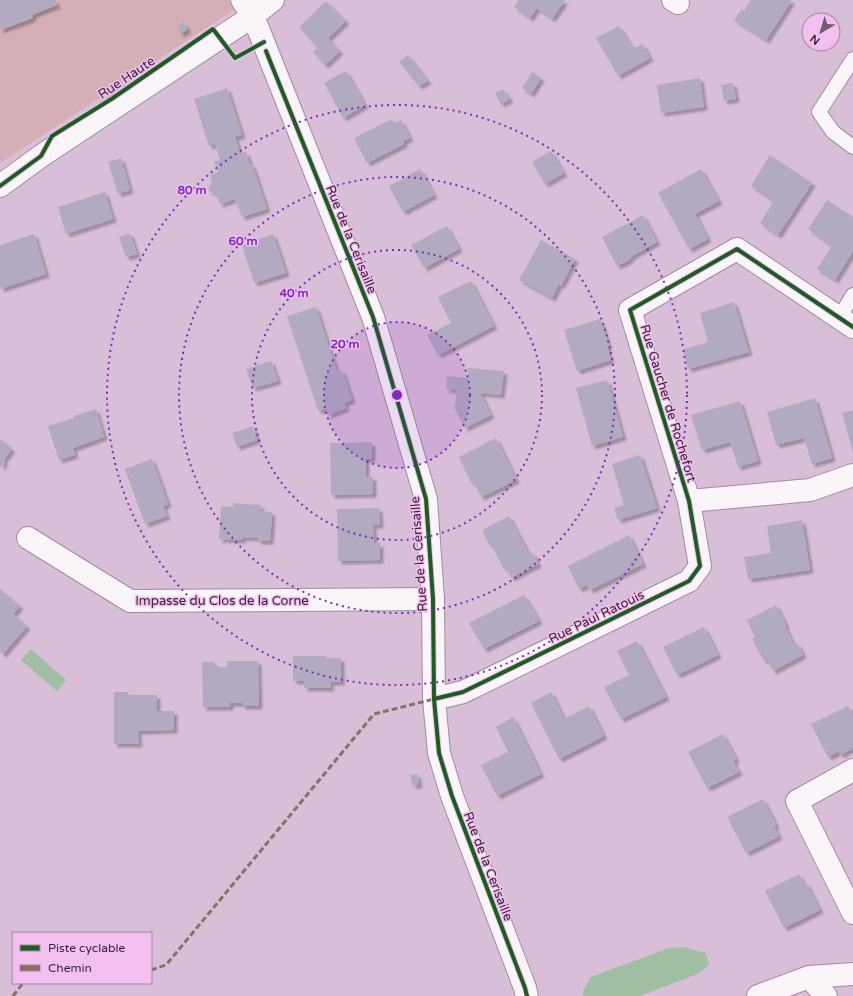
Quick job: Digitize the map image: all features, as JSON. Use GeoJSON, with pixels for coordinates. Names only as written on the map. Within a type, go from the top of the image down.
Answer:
{"type":"FeatureCollection","features":[{"type":"Feature","properties":{"kind":"street","name":"Rue Haute"},"geometry":{"type":"LineString","coordinates":[[0,186],[248,8],[273,0]]}},
{"type":"Feature","properties":{"kind":"street","name":"Rue de la Cerisaille"},"geometry":{"type":"LineString","coordinates":[[248,8],[373,318],[426,499],[433,599],[434,699],[439,753],[452,796],[527,996]]}},
{"type":"Feature","properties":{"kind":"street","name":"Rue Gaucher de Rochefort"},"geometry":{"type":"LineString","coordinates":[[689,501],[630,310],[737,249],[846,323]]}},
{"type":"Feature","properties":{"kind":"street"},"geometry":{"type":"LineString","coordinates":[[689,501],[810,490],[853,475]]}},
{"type":"Feature","properties":{"kind":"street","name":"Rue Paul Ratouis"},"geometry":{"type":"LineString","coordinates":[[434,699],[463,692],[689,581],[700,566],[689,501]]}},
{"type":"Feature","properties":{"kind":"street","name":"Impasse du Clos de la Corne"},"geometry":{"type":"LineString","coordinates":[[28,538],[130,601],[433,599]]}},
{"type":"Feature","properties":{"kind":"street"},"geometry":{"type":"LineString","coordinates":[[853,770],[797,801],[853,913]]}},
{"type":"Feature","properties":{"kind":"street"},"geometry":{"type":"LineString","coordinates":[[758,996],[809,977],[853,974]]}},
{"type":"Feature","properties":{"kind":"street"},"geometry":{"type":"LineString","coordinates":[[809,977],[826,996]]}},
{"type":"Feature","properties":{"kind":"lane"},"geometry":{"type":"LineString","coordinates":[[853,59],[819,112],[833,132],[853,147]]}},
{"type":"Feature","properties":{"kind":"lane"},"geometry":{"type":"LineString","coordinates":[[846,323],[853,295]]}},
{"type":"Feature","properties":{"kind":"shaded area"},"geometry":{"type":"Polygon","coordinates":[[[0,0],[229,0],[235,9],[0,163],[0,0]]]}},
{"type":"Feature","properties":{"kind":"shaded area"},"geometry":{"type":"Polygon","coordinates":[[[31,649],[66,680],[57,691],[21,660],[31,649]]]}},
{"type":"Feature","properties":{"kind":"shaded area"},"geometry":{"type":"Polygon","coordinates":[[[684,947],[706,953],[709,964],[700,973],[640,996],[583,996],[583,991],[591,977],[669,948],[684,947]]]}},
{"type":"Feature","properties":{"kind":"building"},"geometry":{"type":"Polygon","coordinates":[[[0,0],[55,0],[57,5],[32,15],[33,18],[0,30],[0,0]]]}},
{"type":"Feature","properties":{"kind":"building"},"geometry":{"type":"Polygon","coordinates":[[[519,0],[565,0],[552,19],[537,8],[530,18],[514,7],[519,0]]]}},
{"type":"Feature","properties":{"kind":"building"},"geometry":{"type":"Polygon","coordinates":[[[751,0],[792,0],[766,40],[734,20],[742,9],[744,11],[751,0]]]}},
{"type":"Feature","properties":{"kind":"building"},"geometry":{"type":"Polygon","coordinates":[[[326,1],[346,21],[328,38],[340,51],[325,65],[313,52],[318,48],[299,27],[326,1]]]}},
{"type":"Feature","properties":{"kind":"building"},"geometry":{"type":"Polygon","coordinates":[[[183,22],[188,29],[181,34],[177,27],[183,22]]]}},
{"type":"Feature","properties":{"kind":"building"},"geometry":{"type":"Polygon","coordinates":[[[619,26],[633,49],[643,44],[650,58],[618,76],[596,38],[619,26]]]}},
{"type":"Feature","properties":{"kind":"building"},"geometry":{"type":"Polygon","coordinates":[[[408,55],[428,81],[419,86],[399,62],[408,55]]]}},
{"type":"Feature","properties":{"kind":"building"},"geometry":{"type":"Polygon","coordinates":[[[346,71],[365,105],[343,118],[324,83],[346,71]]]}},
{"type":"Feature","properties":{"kind":"building"},"geometry":{"type":"Polygon","coordinates":[[[532,72],[541,78],[531,94],[522,88],[532,72]]]}},
{"type":"Feature","properties":{"kind":"building"},"geometry":{"type":"Polygon","coordinates":[[[700,78],[704,107],[661,113],[657,85],[700,78]]]}},
{"type":"Feature","properties":{"kind":"building"},"geometry":{"type":"Polygon","coordinates":[[[733,83],[736,99],[724,101],[721,85],[733,83]]]}},
{"type":"Feature","properties":{"kind":"building"},"geometry":{"type":"Polygon","coordinates":[[[227,88],[242,135],[235,137],[240,154],[246,152],[250,164],[252,164],[267,209],[242,217],[235,199],[220,204],[217,195],[208,190],[212,182],[210,175],[218,172],[214,162],[220,160],[215,144],[209,146],[194,99],[227,88]]]}},
{"type":"Feature","properties":{"kind":"building"},"geometry":{"type":"Polygon","coordinates":[[[503,89],[510,99],[501,104],[495,93],[503,89]]]}},
{"type":"Feature","properties":{"kind":"building"},"geometry":{"type":"Polygon","coordinates":[[[392,119],[394,123],[401,120],[410,138],[404,141],[404,144],[367,163],[354,138],[392,119]]]}},
{"type":"Feature","properties":{"kind":"building"},"geometry":{"type":"Polygon","coordinates":[[[551,151],[564,173],[545,184],[532,162],[551,151]]]}},
{"type":"Feature","properties":{"kind":"building"},"geometry":{"type":"Polygon","coordinates":[[[770,155],[812,183],[778,235],[760,223],[774,201],[751,186],[770,155]]]}},
{"type":"Feature","properties":{"kind":"building"},"geometry":{"type":"Polygon","coordinates":[[[121,158],[130,190],[118,194],[108,162],[121,158]]]}},
{"type":"Feature","properties":{"kind":"building"},"geometry":{"type":"Polygon","coordinates":[[[420,169],[434,195],[403,212],[389,186],[420,169]]]}},
{"type":"Feature","properties":{"kind":"building"},"geometry":{"type":"Polygon","coordinates":[[[701,169],[719,201],[695,214],[708,239],[689,249],[658,193],[701,169]]]}},
{"type":"Feature","properties":{"kind":"building"},"geometry":{"type":"Polygon","coordinates":[[[105,192],[113,219],[66,234],[58,207],[105,192]]]}},
{"type":"Feature","properties":{"kind":"building"},"geometry":{"type":"Polygon","coordinates":[[[827,200],[853,217],[853,251],[835,280],[817,269],[832,246],[808,229],[827,200]]]}},
{"type":"Feature","properties":{"kind":"building"},"geometry":{"type":"Polygon","coordinates":[[[643,215],[657,242],[630,257],[631,259],[617,266],[602,237],[643,215]]]}},
{"type":"Feature","properties":{"kind":"building"},"geometry":{"type":"Polygon","coordinates":[[[447,226],[459,249],[424,268],[411,245],[447,226]]]}},
{"type":"Feature","properties":{"kind":"building"},"geometry":{"type":"Polygon","coordinates":[[[130,233],[137,254],[126,257],[119,237],[130,233]]]}},
{"type":"Feature","properties":{"kind":"building"},"geometry":{"type":"Polygon","coordinates":[[[34,234],[46,274],[0,289],[0,245],[34,234]]]}},
{"type":"Feature","properties":{"kind":"building"},"geometry":{"type":"Polygon","coordinates":[[[273,234],[286,273],[254,283],[242,245],[273,234]]]}},
{"type":"Feature","properties":{"kind":"building"},"geometry":{"type":"Polygon","coordinates":[[[541,240],[575,259],[561,286],[559,284],[552,298],[519,280],[541,240]]]}},
{"type":"Feature","properties":{"kind":"building"},"geometry":{"type":"Polygon","coordinates":[[[471,281],[494,326],[438,355],[427,335],[451,323],[438,297],[471,281]]]}},
{"type":"Feature","properties":{"kind":"building"},"geometry":{"type":"Polygon","coordinates":[[[734,302],[749,352],[688,369],[683,350],[708,342],[700,313],[734,302]]]}},
{"type":"Feature","properties":{"kind":"building"},"geometry":{"type":"Polygon","coordinates":[[[316,307],[337,372],[342,370],[352,400],[344,403],[346,408],[328,415],[326,408],[318,411],[287,316],[316,307]]]}},
{"type":"Feature","properties":{"kind":"building"},"geometry":{"type":"Polygon","coordinates":[[[600,319],[609,346],[607,347],[611,360],[577,371],[564,330],[600,319]]]}},
{"type":"Feature","properties":{"kind":"building"},"geometry":{"type":"Polygon","coordinates":[[[271,361],[278,381],[253,388],[246,369],[271,361]]]}},
{"type":"Feature","properties":{"kind":"building"},"geometry":{"type":"Polygon","coordinates":[[[468,368],[504,371],[501,395],[480,393],[491,415],[465,428],[454,407],[457,390],[446,389],[447,376],[468,378],[468,368]]]}},
{"type":"Feature","properties":{"kind":"building"},"geometry":{"type":"Polygon","coordinates":[[[607,380],[623,437],[592,446],[576,388],[607,380]]]}},
{"type":"Feature","properties":{"kind":"building"},"geometry":{"type":"Polygon","coordinates":[[[815,398],[832,458],[812,464],[804,438],[776,445],[767,412],[815,398]]]}},
{"type":"Feature","properties":{"kind":"building"},"geometry":{"type":"Polygon","coordinates":[[[740,401],[758,461],[738,467],[730,442],[702,450],[691,415],[740,401]]]}},
{"type":"Feature","properties":{"kind":"building"},"geometry":{"type":"Polygon","coordinates":[[[96,409],[104,437],[73,448],[75,455],[59,460],[48,426],[96,409]]]}},
{"type":"Feature","properties":{"kind":"building"},"geometry":{"type":"Polygon","coordinates":[[[853,410],[853,453],[842,413],[853,410]]]}},
{"type":"Feature","properties":{"kind":"building"},"geometry":{"type":"Polygon","coordinates":[[[253,426],[257,440],[237,447],[232,433],[253,426]]]}},
{"type":"Feature","properties":{"kind":"building"},"geometry":{"type":"Polygon","coordinates":[[[496,438],[516,480],[481,497],[474,482],[471,483],[459,457],[496,438]]]}},
{"type":"Feature","properties":{"kind":"building"},"geometry":{"type":"Polygon","coordinates":[[[0,439],[12,449],[3,460],[5,462],[0,468],[0,439]]]}},
{"type":"Feature","properties":{"kind":"building"},"geometry":{"type":"Polygon","coordinates":[[[372,442],[372,459],[366,459],[366,477],[373,477],[373,494],[331,495],[330,443],[372,442]]]}},
{"type":"Feature","properties":{"kind":"building"},"geometry":{"type":"Polygon","coordinates":[[[640,455],[657,508],[618,520],[614,508],[624,505],[612,464],[640,455]]]}},
{"type":"Feature","properties":{"kind":"building"},"geometry":{"type":"Polygon","coordinates":[[[152,459],[168,504],[163,506],[167,516],[145,524],[125,469],[152,459]]]}},
{"type":"Feature","properties":{"kind":"building"},"geometry":{"type":"Polygon","coordinates":[[[233,503],[261,505],[260,511],[272,512],[270,541],[258,541],[258,538],[243,537],[242,540],[219,539],[221,506],[233,507],[233,503]]]}},
{"type":"Feature","properties":{"kind":"building"},"geometry":{"type":"Polygon","coordinates":[[[379,508],[380,525],[373,525],[374,544],[380,543],[380,560],[338,561],[337,509],[379,508]]]}},
{"type":"Feature","properties":{"kind":"building"},"geometry":{"type":"Polygon","coordinates":[[[509,516],[529,555],[533,553],[538,564],[511,578],[506,567],[503,568],[492,545],[490,546],[482,530],[509,516]]]}},
{"type":"Feature","properties":{"kind":"building"},"geometry":{"type":"Polygon","coordinates":[[[802,520],[810,570],[748,579],[744,557],[771,553],[767,526],[802,520]]]}},
{"type":"Feature","properties":{"kind":"building"},"geometry":{"type":"Polygon","coordinates":[[[629,535],[643,564],[590,590],[587,585],[579,589],[568,566],[629,535]]]}},
{"type":"Feature","properties":{"kind":"building"},"geometry":{"type":"Polygon","coordinates":[[[0,589],[20,606],[13,614],[27,626],[3,654],[0,652],[0,589]]]}},
{"type":"Feature","properties":{"kind":"building"},"geometry":{"type":"Polygon","coordinates":[[[524,595],[539,621],[484,649],[469,623],[524,595]]]}},
{"type":"Feature","properties":{"kind":"building"},"geometry":{"type":"Polygon","coordinates":[[[776,605],[794,645],[798,644],[803,655],[773,671],[767,659],[764,661],[752,639],[755,637],[747,620],[776,605]]]}},
{"type":"Feature","properties":{"kind":"building"},"geometry":{"type":"Polygon","coordinates":[[[704,627],[718,655],[677,675],[663,647],[704,627]]]}},
{"type":"Feature","properties":{"kind":"building"},"geometry":{"type":"Polygon","coordinates":[[[637,641],[666,697],[621,719],[604,687],[629,675],[617,651],[637,641]]]}},
{"type":"Feature","properties":{"kind":"building"},"geometry":{"type":"Polygon","coordinates":[[[293,656],[326,656],[326,658],[341,658],[341,682],[330,682],[331,688],[304,688],[304,681],[293,681],[293,656]]]}},
{"type":"Feature","properties":{"kind":"building"},"geometry":{"type":"Polygon","coordinates":[[[227,661],[258,661],[259,706],[242,706],[242,703],[230,703],[230,707],[203,707],[202,662],[214,662],[215,667],[227,667],[227,661]]]}},
{"type":"Feature","properties":{"kind":"building"},"geometry":{"type":"Polygon","coordinates":[[[114,692],[128,692],[128,695],[157,695],[157,711],[174,711],[174,730],[138,731],[139,744],[114,744],[114,692]]]}},
{"type":"Feature","properties":{"kind":"building"},"geometry":{"type":"Polygon","coordinates":[[[551,692],[564,719],[589,706],[604,736],[559,759],[531,703],[551,692]]]}},
{"type":"Feature","properties":{"kind":"building"},"geometry":{"type":"Polygon","coordinates":[[[848,706],[853,716],[853,748],[840,755],[839,751],[828,757],[811,724],[848,706]]]}},
{"type":"Feature","properties":{"kind":"building"},"geometry":{"type":"Polygon","coordinates":[[[513,717],[541,774],[497,796],[481,765],[508,752],[496,727],[513,717]]]}},
{"type":"Feature","properties":{"kind":"building"},"geometry":{"type":"Polygon","coordinates":[[[723,734],[736,759],[733,761],[739,772],[707,788],[688,752],[723,734]]]}},
{"type":"Feature","properties":{"kind":"building"},"geometry":{"type":"Polygon","coordinates":[[[417,774],[419,784],[413,786],[410,775],[417,774]]]}},
{"type":"Feature","properties":{"kind":"building"},"geometry":{"type":"Polygon","coordinates":[[[763,799],[776,825],[774,826],[779,836],[746,853],[727,817],[763,799]]]}},
{"type":"Feature","properties":{"kind":"building"},"geometry":{"type":"Polygon","coordinates":[[[799,874],[804,884],[806,883],[820,910],[784,928],[765,891],[799,874]]]}},
{"type":"Feature","properties":{"kind":"marked path"},"geometry":{"type":"LineString","coordinates":[[152,970],[166,965],[374,714],[434,699]]}},
{"type":"Feature","properties":{"kind":"marked path"},"geometry":{"type":"LineString","coordinates":[[13,996],[22,984]]}},
{"type":"Feature","properties":{"kind":"cycle path"},"geometry":{"type":"LineString","coordinates":[[0,186],[41,156],[52,136],[113,98],[213,29],[235,58],[264,42]]}},
{"type":"Feature","properties":{"kind":"cycle path"},"geometry":{"type":"LineString","coordinates":[[266,51],[373,317],[426,499],[433,599],[434,699],[439,753],[452,796],[527,996]]}},
{"type":"Feature","properties":{"kind":"cycle path"},"geometry":{"type":"LineString","coordinates":[[434,699],[463,692],[689,581],[700,566],[689,501],[630,310],[737,249],[853,327]]}}]}
